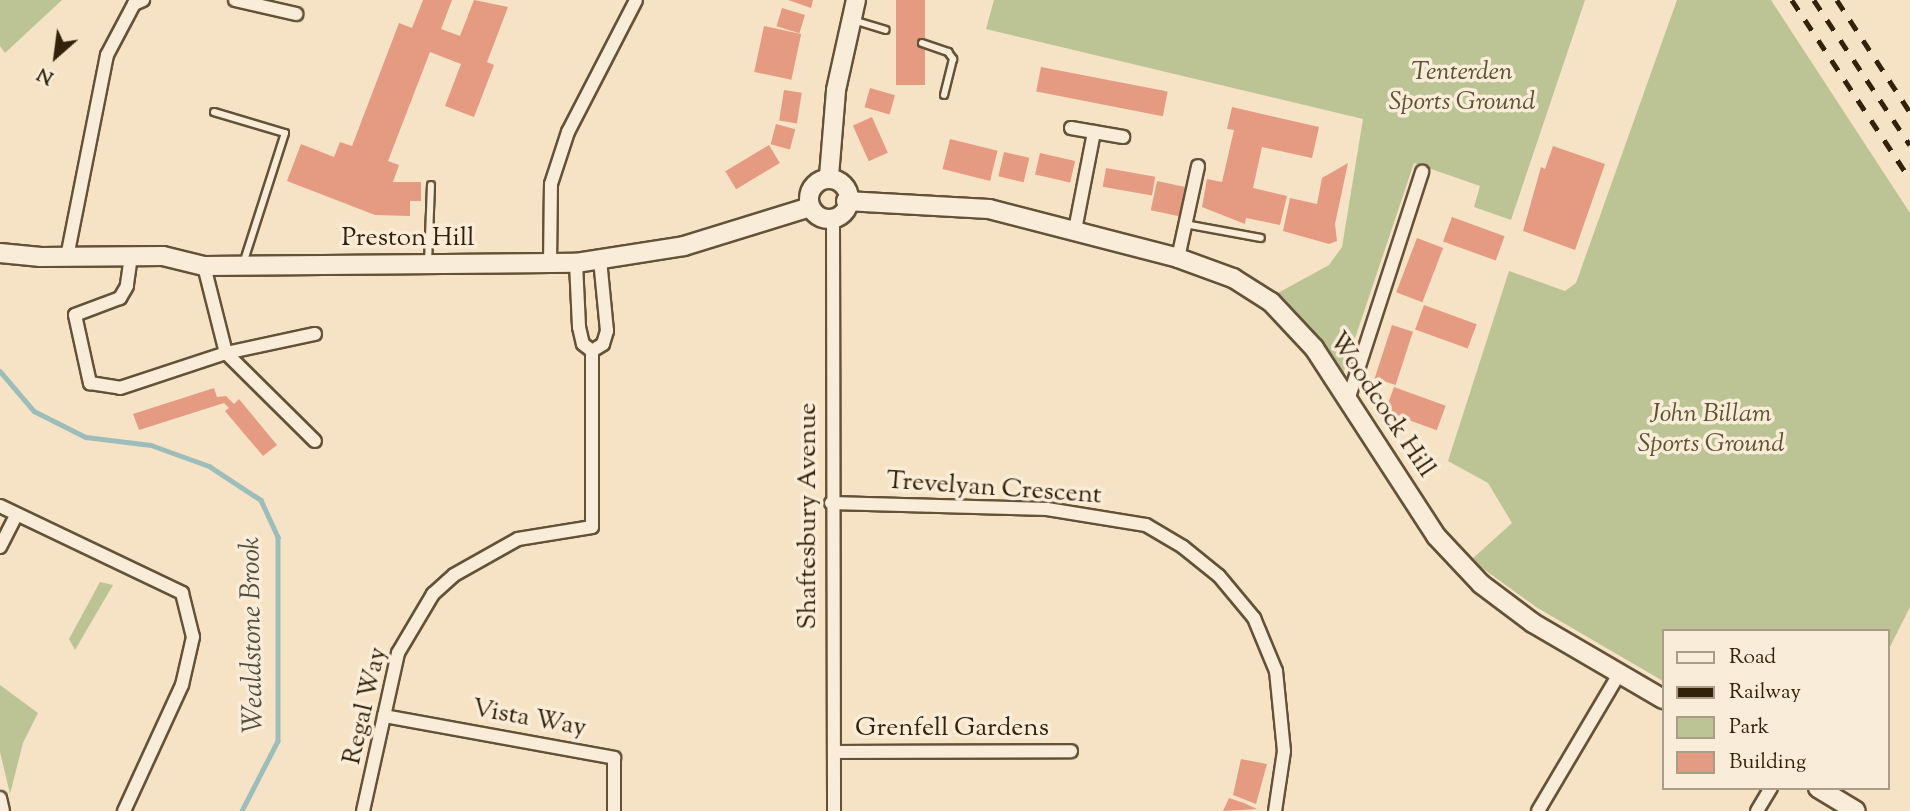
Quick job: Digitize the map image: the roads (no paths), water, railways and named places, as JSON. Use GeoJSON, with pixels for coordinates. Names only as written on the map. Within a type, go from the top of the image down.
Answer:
{"type":"FeatureCollection","features":[{"type":"Feature","properties":{"kind":"street"},"geometry":{"type":"LineString","coordinates":[[67,257],[107,55],[134,4],[143,0]]}},
{"type":"Feature","properties":{"kind":"street"},"geometry":{"type":"LineString","coordinates":[[235,0],[296,14]]}},
{"type":"Feature","properties":{"kind":"street"},"geometry":{"type":"LineString","coordinates":[[550,264],[551,184],[568,132],[636,0]]}},
{"type":"Feature","properties":{"kind":"street"},"geometry":{"type":"LineString","coordinates":[[829,176],[845,187],[846,201],[833,220],[822,221],[810,207],[816,186],[829,176],[836,90],[856,0]]}},
{"type":"Feature","properties":{"kind":"street"},"geometry":{"type":"LineString","coordinates":[[1071,128],[1123,137]]}},
{"type":"Feature","properties":{"kind":"street"},"geometry":{"type":"LineString","coordinates":[[1075,230],[1094,132]]}},
{"type":"Feature","properties":{"kind":"street"},"geometry":{"type":"LineString","coordinates":[[1178,258],[1198,166]]}},
{"type":"Feature","properties":{"kind":"street"},"geometry":{"type":"LineString","coordinates":[[1349,397],[1422,172]]}},
{"type":"Feature","properties":{"kind":"street","name":"Woodcock Hill"},"geometry":{"type":"LineString","coordinates":[[846,201],[989,209],[1178,258],[1233,278],[1270,302],[1314,348],[1349,397],[1436,536],[1480,584],[1533,624],[1661,698]]}},
{"type":"Feature","properties":{"kind":"street","name":"Preston Hill"},"geometry":{"type":"LineString","coordinates":[[0,253],[67,257],[163,256],[204,266],[576,263],[684,246],[810,207]]}},
{"type":"Feature","properties":{"kind":"street","name":"Shaftesbury Avenue"},"geometry":{"type":"LineString","coordinates":[[833,220],[831,503],[834,811]]}},
{"type":"Feature","properties":{"kind":"street"},"geometry":{"type":"LineString","coordinates":[[131,256],[127,286],[120,298],[75,315],[90,383],[120,388],[226,353],[315,334]]}},
{"type":"Feature","properties":{"kind":"street","name":"Regal Way"},"geometry":{"type":"LineString","coordinates":[[592,351],[603,344],[607,331],[600,260]]}},
{"type":"Feature","properties":{"kind":"street","name":"Regal Way"},"geometry":{"type":"LineString","coordinates":[[576,263],[579,327],[583,344],[592,351]]}},
{"type":"Feature","properties":{"kind":"street"},"geometry":{"type":"LineString","coordinates":[[204,266],[226,353],[315,441]]}},
{"type":"Feature","properties":{"kind":"street","name":"Regal Way"},"geometry":{"type":"LineString","coordinates":[[363,811],[398,653],[433,594],[454,575],[518,539],[593,527],[592,351]]}},
{"type":"Feature","properties":{"kind":"street","name":"Trevelyan Crescent"},"geometry":{"type":"LineString","coordinates":[[831,503],[1060,511],[1146,525],[1183,547],[1219,576],[1254,618],[1276,671],[1283,751],[1275,811]]}},
{"type":"Feature","properties":{"kind":"street"},"geometry":{"type":"LineString","coordinates":[[0,506],[182,593],[193,637],[182,685],[124,811]]}},
{"type":"Feature","properties":{"kind":"street"},"geometry":{"type":"LineString","coordinates":[[0,547],[16,515]]}},
{"type":"Feature","properties":{"kind":"street"},"geometry":{"type":"LineString","coordinates":[[1538,811],[1619,674]]}},
{"type":"Feature","properties":{"kind":"street","name":"Vista Way"},"geometry":{"type":"LineString","coordinates":[[384,716],[614,758],[614,811]]}},
{"type":"Feature","properties":{"kind":"street","name":"Grenfell Gardens"},"geometry":{"type":"LineString","coordinates":[[834,752],[1071,751]]}},
{"type":"Feature","properties":{"kind":"street"},"geometry":{"type":"LineString","coordinates":[[1756,811],[1770,790]]}},
{"type":"Feature","properties":{"kind":"street"},"geometry":{"type":"LineString","coordinates":[[1821,790],[1856,811]]}},
{"type":"Feature","properties":{"kind":"street"},"geometry":{"type":"LineString","coordinates":[[0,798],[3,811]]}},
{"type":"Feature","properties":{"kind":"lane"},"geometry":{"type":"LineString","coordinates":[[851,19],[885,30]]}},
{"type":"Feature","properties":{"kind":"lane"},"geometry":{"type":"LineString","coordinates":[[922,43],[948,52],[953,59],[944,95]]}},
{"type":"Feature","properties":{"kind":"lane"},"geometry":{"type":"LineString","coordinates":[[214,112],[285,133],[242,266]]}},
{"type":"Feature","properties":{"kind":"lane"},"geometry":{"type":"LineString","coordinates":[[428,265],[431,185]]}},
{"type":"Feature","properties":{"kind":"lane"},"geometry":{"type":"LineString","coordinates":[[1185,224],[1261,238]]}},
{"type":"Feature","properties":{"kind":"waterway","name":"Wealdstone Brook"},"geometry":{"type":"LineString","coordinates":[[0,371],[34,411],[86,437],[151,445],[209,466],[261,500],[278,537],[278,741],[242,811]]}},
{"type":"Feature","properties":{"kind":"railway"},"geometry":{"type":"LineString","coordinates":[[1792,0],[1910,179]]}},
{"type":"Feature","properties":{"kind":"railway"},"geometry":{"type":"LineString","coordinates":[[1814,0],[1910,145]]}},
{"type":"Feature","properties":{"kind":"railway"},"geometry":{"type":"LineString","coordinates":[[1837,0],[1910,112]]}},
{"type":"Feature","properties":{"kind":"park label","name":"Tenterden Sports Ground"},"geometry":{"type":"Point","coordinates":[1462,88]}},
{"type":"Feature","properties":{"kind":"park label","name":"John Billam Sports Ground"},"geometry":{"type":"Point","coordinates":[1711,430]}}]}
